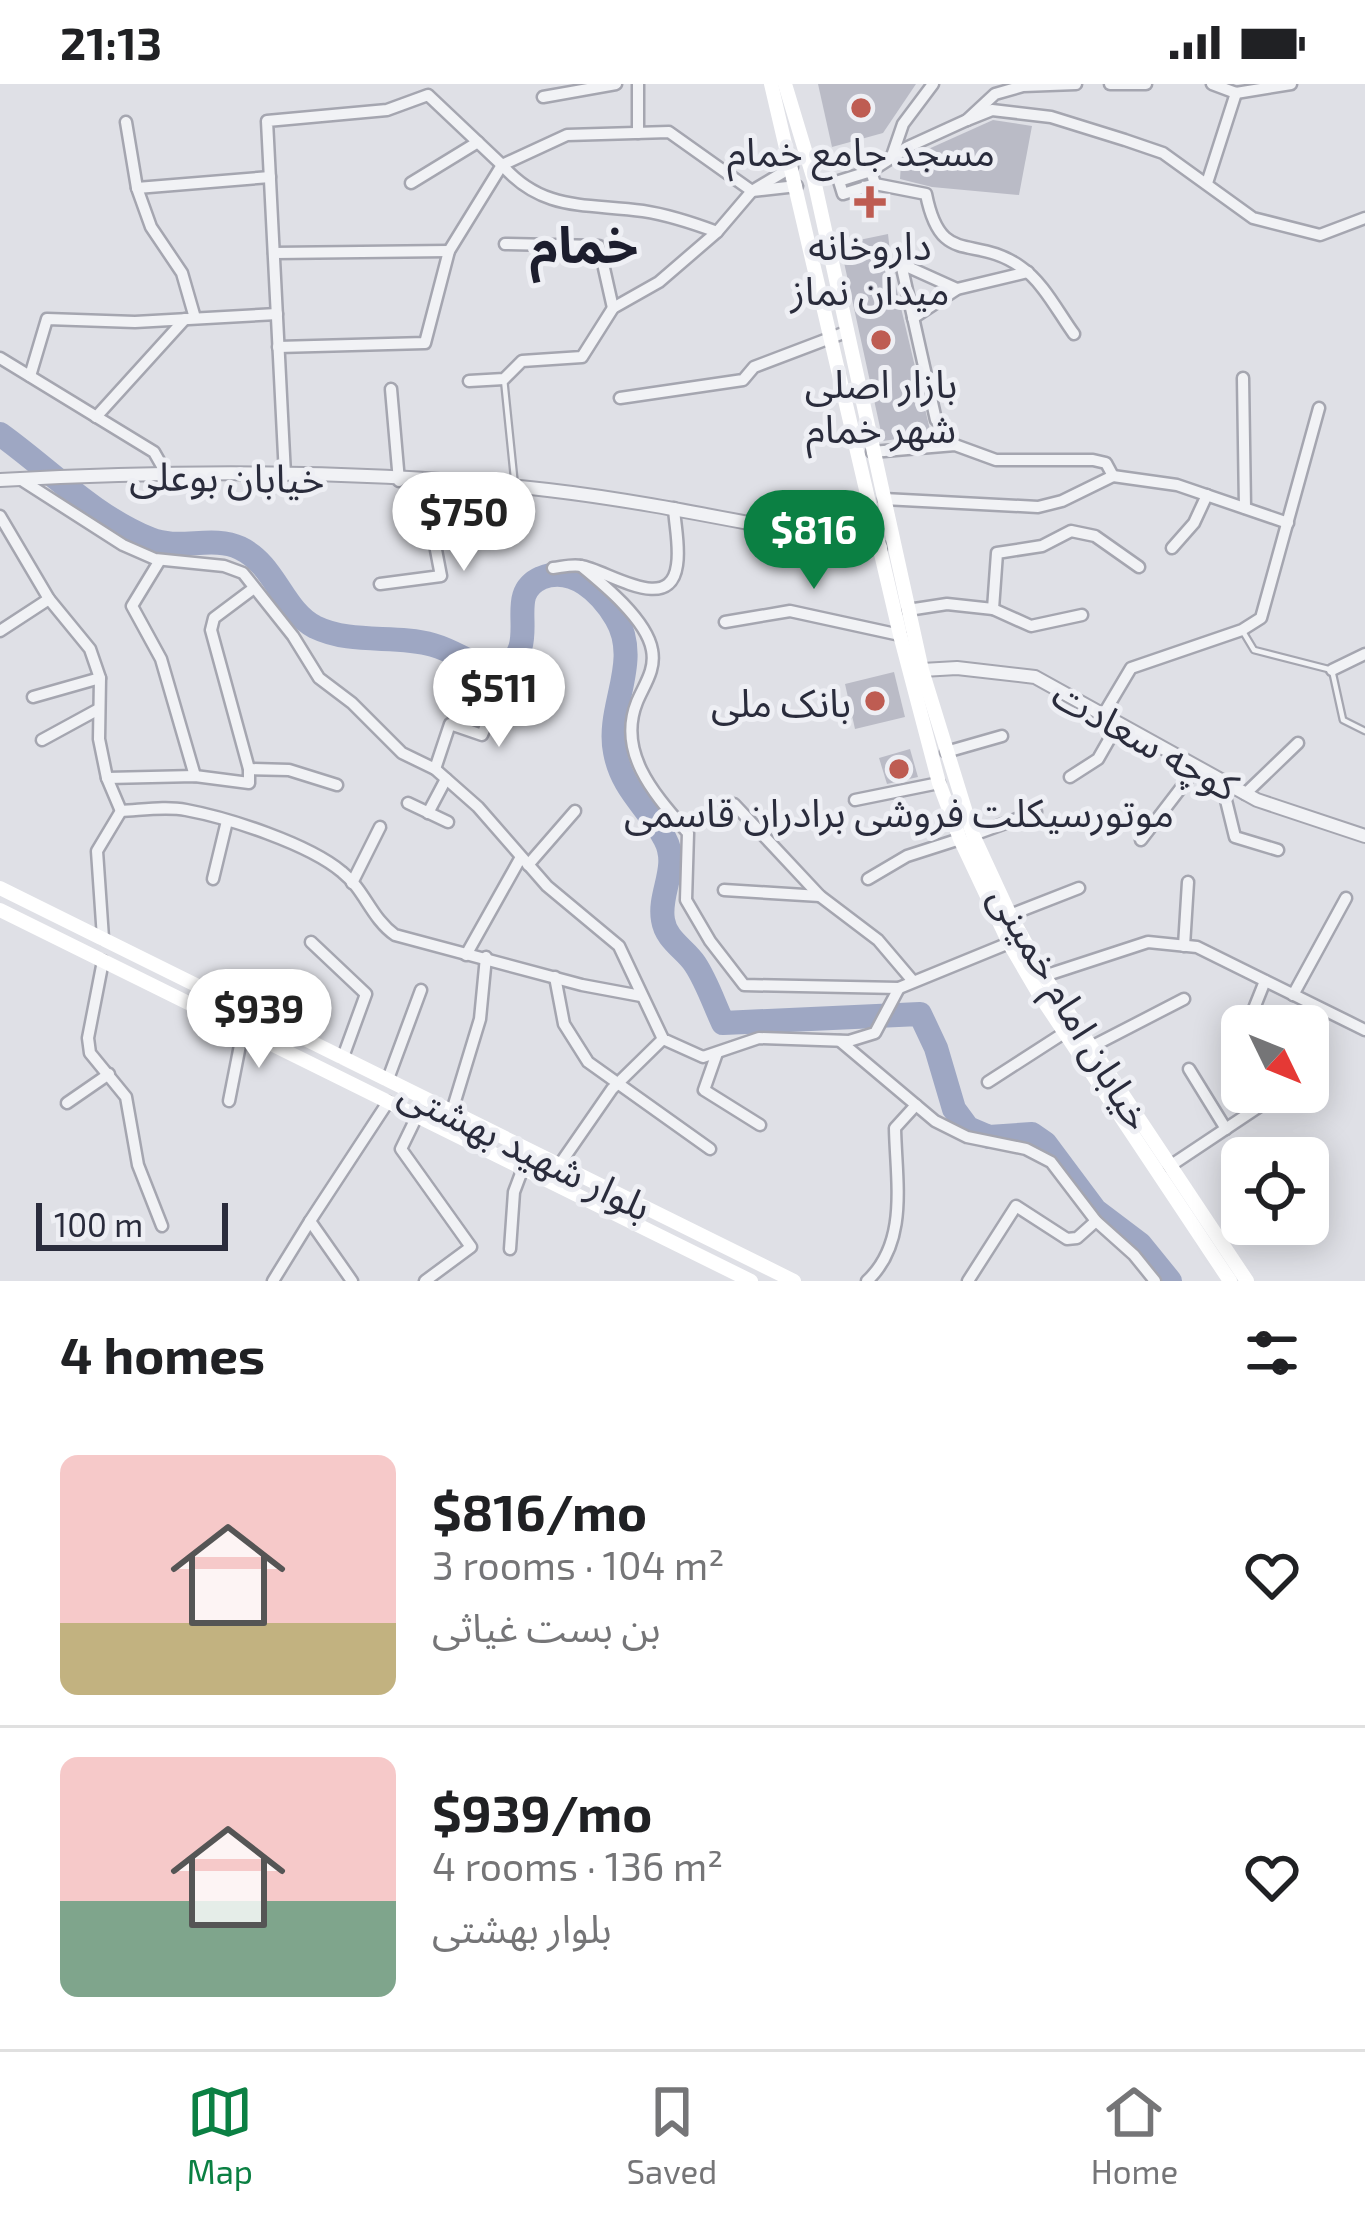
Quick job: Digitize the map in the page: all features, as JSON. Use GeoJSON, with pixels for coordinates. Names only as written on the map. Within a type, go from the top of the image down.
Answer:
{"type":"FeatureCollection","features":[{"type":"Feature","properties":{"kind":"main road","name":"خیابان امام خمینی"},"geometry":{"type":"LineString","coordinates":[[771,84],[872,452],[966,837],[1009,943],[1230,1281]]}},
{"type":"Feature","properties":{"kind":"main road","name":"خیابان امام خمینی"},"geometry":{"type":"LineString","coordinates":[[785,84],[814,180],[881,547],[939,783],[1044,976],[1247,1281]]}},
{"type":"Feature","properties":{"kind":"main road"},"geometry":{"type":"LineString","coordinates":[[802,208],[819,203]]}},
{"type":"Feature","properties":{"kind":"main road","name":"بلوار شهید بهشتی"},"geometry":{"type":"LineString","coordinates":[[0,888],[794,1281]]}},
{"type":"Feature","properties":{"kind":"main road"},"geometry":{"type":"LineString","coordinates":[[0,910],[751,1281]]}},
{"type":"Feature","properties":{"kind":"main road"},"geometry":{"type":"LineString","coordinates":[[705,1258],[714,1240]]}},
{"type":"Feature","properties":{"kind":"street"},"geometry":{"type":"LineString","coordinates":[[543,97],[616,84]]}},
{"type":"Feature","properties":{"kind":"street"},"geometry":{"type":"LineString","coordinates":[[638,84],[638,133]]}},
{"type":"Feature","properties":{"kind":"street"},"geometry":{"type":"LineString","coordinates":[[892,156],[903,124],[933,84]]}},
{"type":"Feature","properties":{"kind":"street"},"geometry":{"type":"LineString","coordinates":[[967,120],[994,94],[1023,86],[1076,84]]}},
{"type":"Feature","properties":{"kind":"street"},"geometry":{"type":"LineString","coordinates":[[1110,84],[1145,84]]}},
{"type":"Feature","properties":{"kind":"street"},"geometry":{"type":"LineString","coordinates":[[1213,84],[1236,93],[1291,84]]}},
{"type":"Feature","properties":{"kind":"street"},"geometry":{"type":"LineString","coordinates":[[285,475],[267,121],[387,110],[425,89],[519,184],[536,195],[645,211],[717,232]]}},
{"type":"Feature","properties":{"kind":"street"},"geometry":{"type":"LineString","coordinates":[[1207,183],[1236,93]]}},
{"type":"Feature","properties":{"kind":"street"},"geometry":{"type":"LineString","coordinates":[[819,203],[841,188],[873,177],[892,156],[992,110],[1051,117],[1163,153],[1253,218],[1320,235],[1365,218]]}},
{"type":"Feature","properties":{"kind":"street"},"geometry":{"type":"LineString","coordinates":[[126,122],[137,188],[151,227],[182,273],[190,319]]}},
{"type":"Feature","properties":{"kind":"street"},"geometry":{"type":"LineString","coordinates":[[278,347],[425,343],[449,251],[502,165],[567,135],[669,132],[752,191],[797,186]]}},
{"type":"Feature","properties":{"kind":"street"},"geometry":{"type":"LineString","coordinates":[[411,183],[478,142]]}},
{"type":"Feature","properties":{"kind":"street"},"geometry":{"type":"LineString","coordinates":[[469,381],[504,379],[522,361],[582,357],[613,308],[659,282],[717,232],[752,191],[792,167]]}},
{"type":"Feature","properties":{"kind":"street"},"geometry":{"type":"LineString","coordinates":[[137,188],[270,177]]}},
{"type":"Feature","properties":{"kind":"street"},"geometry":{"type":"LineString","coordinates":[[873,177],[926,194],[932,226],[945,239],[960,247],[1001,253],[1028,272],[1074,334]]}},
{"type":"Feature","properties":{"kind":"street"},"geometry":{"type":"LineString","coordinates":[[814,180],[841,188]]}},
{"type":"Feature","properties":{"kind":"street"},"geometry":{"type":"LineString","coordinates":[[505,244],[598,246],[613,308]]}},
{"type":"Feature","properties":{"kind":"street"},"geometry":{"type":"LineString","coordinates":[[274,253],[449,251]]}},
{"type":"Feature","properties":{"kind":"street"},"geometry":{"type":"LineString","coordinates":[[936,420],[904,266],[957,289]]}},
{"type":"Feature","properties":{"kind":"street"},"geometry":{"type":"LineString","coordinates":[[913,318],[957,289],[1028,272]]}},
{"type":"Feature","properties":{"kind":"street"},"geometry":{"type":"LineString","coordinates":[[30,376],[47,319],[277,314]]}},
{"type":"Feature","properties":{"kind":"street"},"geometry":{"type":"LineString","coordinates":[[96,417],[190,319]]}},
{"type":"Feature","properties":{"kind":"street"},"geometry":{"type":"LineString","coordinates":[[620,398],[742,380],[754,367],[839,334]]}},
{"type":"Feature","properties":{"kind":"street"},"geometry":{"type":"LineString","coordinates":[[0,358],[154,452],[166,473]]}},
{"type":"Feature","properties":{"kind":"street"},"geometry":{"type":"LineString","coordinates":[[1243,378],[1245,508]]}},
{"type":"Feature","properties":{"kind":"street"},"geometry":{"type":"LineString","coordinates":[[391,389],[399,481]]}},
{"type":"Feature","properties":{"kind":"street"},"geometry":{"type":"LineString","coordinates":[[1103,715],[1131,668],[1242,630],[1262,618],[1319,408]]}},
{"type":"Feature","properties":{"kind":"street"},"geometry":{"type":"LineString","coordinates":[[872,452],[955,445],[996,460],[1093,460],[1106,464],[1113,476]]}},
{"type":"Feature","properties":{"kind":"street","name":"خیابان بوعلی"},"geometry":{"type":"LineString","coordinates":[[0,480],[166,473],[515,488],[674,508],[881,547]]}},
{"type":"Feature","properties":{"kind":"street"},"geometry":{"type":"LineString","coordinates":[[884,499],[1038,507],[1063,501],[1113,476],[1177,485],[1288,523]]}},
{"type":"Feature","properties":{"kind":"street"},"geometry":{"type":"LineString","coordinates":[[21,479],[123,545],[160,560],[224,566],[243,573],[319,678],[402,753],[446,778],[547,886],[619,946],[663,1040],[704,1057],[760,1038],[840,1041],[875,1033],[899,988],[1009,943]]}},
{"type":"Feature","properties":{"kind":"street"},"geometry":{"type":"LineString","coordinates":[[380,584],[441,576],[423,482]]}},
{"type":"Feature","properties":{"kind":"street"},"geometry":{"type":"LineString","coordinates":[[1172,548],[1194,523],[1207,495]]}},
{"type":"Feature","properties":{"kind":"street"},"geometry":{"type":"LineString","coordinates":[[553,568],[581,566],[630,585],[657,589],[668,584],[677,568],[674,508]]}},
{"type":"Feature","properties":{"kind":"street"},"geometry":{"type":"LineString","coordinates":[[0,516],[49,598],[90,649],[100,678],[97,710],[107,778],[121,811]]}},
{"type":"Feature","properties":{"kind":"street"},"geometry":{"type":"LineString","coordinates":[[993,609],[997,553],[1042,546],[1071,531],[1095,536],[1139,567]]}},
{"type":"Feature","properties":{"kind":"street"},"geometry":{"type":"LineString","coordinates":[[0,543],[14,537]]}},
{"type":"Feature","properties":{"kind":"street"},"geometry":{"type":"LineString","coordinates":[[160,560],[132,606],[161,659],[196,776]]}},
{"type":"Feature","properties":{"kind":"street"},"geometry":{"type":"LineString","coordinates":[[581,566],[643,626],[652,650],[650,678],[635,706],[631,736],[644,780],[688,833],[686,900],[710,941],[744,986],[899,988]]}},
{"type":"Feature","properties":{"kind":"street"},"geometry":{"type":"LineString","coordinates":[[107,778],[196,776],[249,783],[211,630],[214,618],[254,588]]}},
{"type":"Feature","properties":{"kind":"street"},"geometry":{"type":"LineString","coordinates":[[0,631],[49,598]]}},
{"type":"Feature","properties":{"kind":"street"},"geometry":{"type":"LineString","coordinates":[[908,610],[947,604],[993,609],[1031,626],[1082,615]]}},
{"type":"Feature","properties":{"kind":"street"},"geometry":{"type":"LineString","coordinates":[[725,622],[790,611],[900,635]]}},
{"type":"Feature","properties":{"kind":"street"},"geometry":{"type":"LineString","coordinates":[[1332,670],[1365,654]]}},
{"type":"Feature","properties":{"kind":"street","name":"کوچه سعادت"},"geometry":{"type":"LineString","coordinates":[[922,670],[958,668],[1035,677],[1245,794],[1365,836]]}},
{"type":"Feature","properties":{"kind":"street"},"geometry":{"type":"LineString","coordinates":[[33,697],[100,678]]}},
{"type":"Feature","properties":{"kind":"street"},"geometry":{"type":"LineString","coordinates":[[435,769],[450,724],[482,735],[501,688]]}},
{"type":"Feature","properties":{"kind":"street"},"geometry":{"type":"LineString","coordinates":[[42,740],[97,710]]}},
{"type":"Feature","properties":{"kind":"street"},"geometry":{"type":"LineString","coordinates":[[1070,777],[1097,759],[1118,724]]}},
{"type":"Feature","properties":{"kind":"street"},"geometry":{"type":"LineString","coordinates":[[946,752],[1001,736]]}},
{"type":"Feature","properties":{"kind":"street"},"geometry":{"type":"LineString","coordinates":[[1245,794],[1298,743]]}},
{"type":"Feature","properties":{"kind":"street"},"geometry":{"type":"LineString","coordinates":[[1141,840],[1197,767]]}},
{"type":"Feature","properties":{"kind":"street"},"geometry":{"type":"LineString","coordinates":[[249,769],[289,770],[337,785]]}},
{"type":"Feature","properties":{"kind":"street"},"geometry":{"type":"LineString","coordinates":[[428,813],[446,778]]}},
{"type":"Feature","properties":{"kind":"street"},"geometry":{"type":"LineString","coordinates":[[1221,780],[1234,836],[1278,850]]}},
{"type":"Feature","properties":{"kind":"street"},"geometry":{"type":"LineString","coordinates":[[855,800],[939,783]]}},
{"type":"Feature","properties":{"kind":"street"},"geometry":{"type":"LineString","coordinates":[[408,803],[448,822]]}},
{"type":"Feature","properties":{"kind":"street"},"geometry":{"type":"LineString","coordinates":[[734,804],[820,896],[878,940],[912,980]]}},
{"type":"Feature","properties":{"kind":"street"},"geometry":{"type":"LineString","coordinates":[[121,811],[183,809],[227,821],[306,851],[341,871],[377,923],[395,935],[641,996]]}},
{"type":"Feature","properties":{"kind":"street"},"geometry":{"type":"LineString","coordinates":[[103,938],[98,851],[121,811]]}},
{"type":"Feature","properties":{"kind":"street"},"geometry":{"type":"LineString","coordinates":[[466,955],[525,861],[575,811]]}},
{"type":"Feature","properties":{"kind":"street"},"geometry":{"type":"LineString","coordinates":[[868,879],[907,856],[1036,812]]}},
{"type":"Feature","properties":{"kind":"street"},"geometry":{"type":"LineString","coordinates":[[213,879],[227,821]]}},
{"type":"Feature","properties":{"kind":"street"},"geometry":{"type":"LineString","coordinates":[[352,883],[380,827]]}},
{"type":"Feature","properties":{"kind":"street"},"geometry":{"type":"LineString","coordinates":[[1184,946],[1188,882]]}},
{"type":"Feature","properties":{"kind":"street"},"geometry":{"type":"LineString","coordinates":[[1010,915],[1079,888]]}},
{"type":"Feature","properties":{"kind":"street"},"geometry":{"type":"LineString","coordinates":[[724,890],[820,896]]}},
{"type":"Feature","properties":{"kind":"street"},"geometry":{"type":"LineString","coordinates":[[1293,995],[1346,898]]}},
{"type":"Feature","properties":{"kind":"street"},"geometry":{"type":"LineString","coordinates":[[311,942],[366,994],[343,1057]]}},
{"type":"Feature","properties":{"kind":"street"},"geometry":{"type":"LineString","coordinates":[[1044,976],[1148,942],[1197,947],[1365,1030]]}},
{"type":"Feature","properties":{"kind":"street"},"geometry":{"type":"LineString","coordinates":[[452,1111],[480,1019],[486,957]]}},
{"type":"Feature","properties":{"kind":"street"},"geometry":{"type":"LineString","coordinates":[[103,961],[88,1037],[91,1052],[126,1097],[138,1165],[162,1226]]}},
{"type":"Feature","properties":{"kind":"street"},"geometry":{"type":"LineString","coordinates":[[555,977],[564,1024],[574,1046],[616,1084],[710,1149]]}},
{"type":"Feature","properties":{"kind":"street"},"geometry":{"type":"LineString","coordinates":[[1255,1005],[1265,981]]}},
{"type":"Feature","properties":{"kind":"street"},"geometry":{"type":"LineString","coordinates":[[388,1079],[421,990]]}},
{"type":"Feature","properties":{"kind":"street"},"geometry":{"type":"LineString","coordinates":[[1091,1047],[1184,999]]}},
{"type":"Feature","properties":{"kind":"street"},"geometry":{"type":"LineString","coordinates":[[229,1101],[243,1030]]}},
{"type":"Feature","properties":{"kind":"street"},"geometry":{"type":"LineString","coordinates":[[988,1082],[1064,1033]]}},
{"type":"Feature","properties":{"kind":"street"},"geometry":{"type":"LineString","coordinates":[[560,1164],[616,1084],[663,1040]]}},
{"type":"Feature","properties":{"kind":"street"},"geometry":{"type":"LineString","coordinates":[[840,1041],[935,1121],[967,1137],[1051,1162],[1096,1221],[1155,1281]]}},
{"type":"Feature","properties":{"kind":"street"},"geometry":{"type":"LineString","coordinates":[[717,1053],[704,1090],[760,1125]]}},
{"type":"Feature","properties":{"kind":"street"},"geometry":{"type":"LineString","coordinates":[[1190,1070],[1226,1129]]}},
{"type":"Feature","properties":{"kind":"street"},"geometry":{"type":"LineString","coordinates":[[67,1102],[109,1074]]}},
{"type":"Feature","properties":{"kind":"street"},"geometry":{"type":"LineString","coordinates":[[272,1281],[388,1102]]}},
{"type":"Feature","properties":{"kind":"street"},"geometry":{"type":"LineString","coordinates":[[867,1281],[893,1247],[895,1128],[916,1105]]}},
{"type":"Feature","properties":{"kind":"street"},"geometry":{"type":"LineString","coordinates":[[1170,1166],[1250,1113]]}},
{"type":"Feature","properties":{"kind":"street"},"geometry":{"type":"LineString","coordinates":[[417,1116],[401,1149],[471,1247],[425,1281]]}},
{"type":"Feature","properties":{"kind":"street"},"geometry":{"type":"LineString","coordinates":[[510,1250],[514,1192],[523,1168]]}},
{"type":"Feature","properties":{"kind":"street"},"geometry":{"type":"LineString","coordinates":[[972,1279],[1016,1206],[1067,1239],[1077,1238],[1096,1221]]}},
{"type":"Feature","properties":{"kind":"street"},"geometry":{"type":"LineString","coordinates":[[310,1221],[352,1281]]}},
{"type":"Feature","properties":{"kind":"lane"},"geometry":{"type":"LineString","coordinates":[[504,379],[515,488]]}},
{"type":"Feature","properties":{"kind":"lane"},"geometry":{"type":"LineString","coordinates":[[1242,630],[1254,650],[1332,670],[1343,720],[1365,731]]}},
{"type":"Feature","properties":{"kind":"building","name":"مسجد جامع خمام"},"geometry":{"type":"Polygon","coordinates":[[[818,84],[916,84],[883,133],[832,147],[818,84]]]}},
{"type":"Feature","properties":{"kind":"building"},"geometry":{"type":"Polygon","coordinates":[[[993,120],[1032,126],[1019,195],[932,187],[900,179],[901,163],[993,120]]]}},
{"type":"Feature","properties":{"kind":"building","name":"بازار اصلی شهر خمام"},"geometry":{"type":"Polygon","coordinates":[[[888,234],[892,270],[931,434],[883,441],[840,244],[888,234]]]}},
{"type":"Feature","properties":{"kind":"building","name":"بانک ملی"},"geometry":{"type":"Polygon","coordinates":[[[894,672],[905,717],[855,729],[845,684],[894,672]]]}},
{"type":"Feature","properties":{"kind":"building","name":"موتورسیکلت فروشی برادران قاسمی"},"geometry":{"type":"Polygon","coordinates":[[[910,749],[918,777],[887,784],[879,758],[910,749]]]}},
{"type":"Feature","properties":{"kind":"waterway"},"geometry":{"type":"LineString","coordinates":[[0,434],[90,505],[150,539],[240,548],[262,565],[294,610],[329,632],[433,645],[501,672],[520,648],[522,608],[530,586],[553,575],[585,584],[610,609],[623,635],[625,668],[615,718],[615,752],[623,777],[669,849],[662,910],[665,927],[699,971],[723,1023],[920,1014],[936,1048],[954,1109],[968,1128],[989,1137],[1032,1134],[1045,1143],[1095,1210],[1140,1244],[1170,1281]]}},
{"type":"Feature","properties":{"kind":"place","name":"مسجد جامع خمام"},"geometry":{"type":"Point","coordinates":[861,108]}},
{"type":"Feature","properties":{"kind":"place","name":"داروخانه میدان نماز"},"geometry":{"type":"Point","coordinates":[870,202]}},
{"type":"Feature","properties":{"kind":"place","name":"بازار اصلی شهر خمام"},"geometry":{"type":"Point","coordinates":[881,340]}},
{"type":"Feature","properties":{"kind":"place","name":"بانک ملی"},"geometry":{"type":"Point","coordinates":[875,701]}},
{"type":"Feature","properties":{"kind":"place","name":"موتورسیکلت فروشی برادران قاسمی"},"geometry":{"type":"Point","coordinates":[899,769]}},
{"type":"Feature","properties":{"kind":"district","name":"خمام"},"geometry":{"type":"Point","coordinates":[584,242]}}]}
